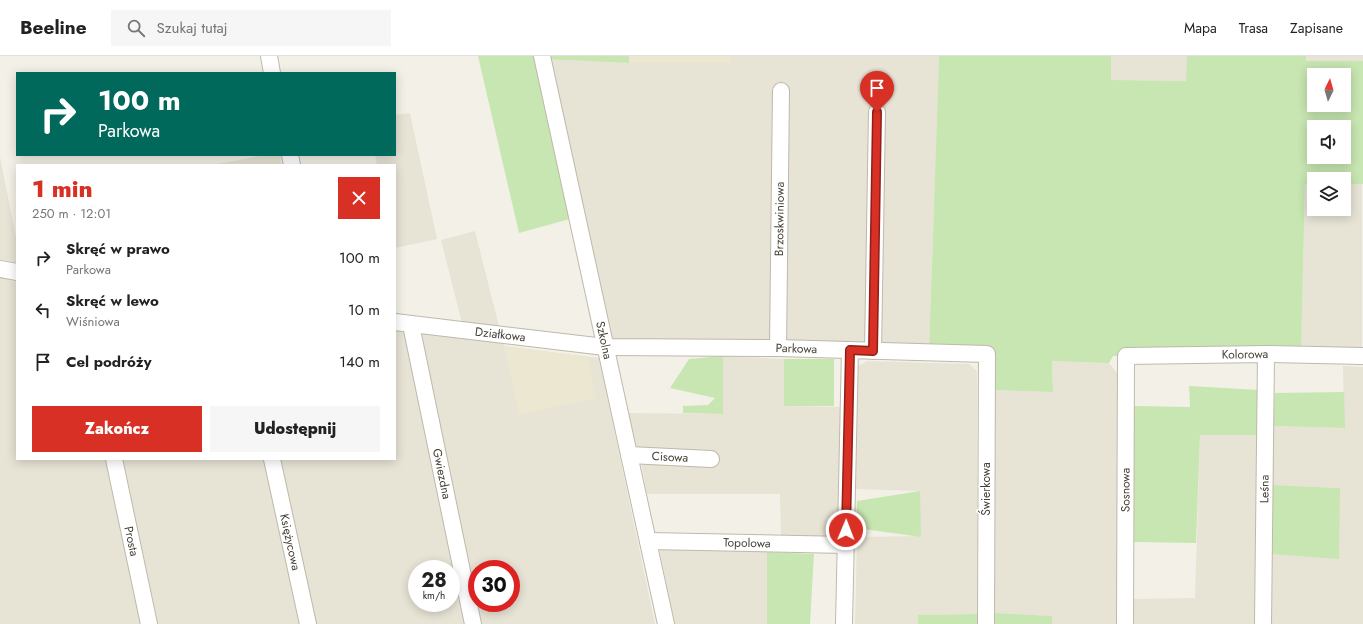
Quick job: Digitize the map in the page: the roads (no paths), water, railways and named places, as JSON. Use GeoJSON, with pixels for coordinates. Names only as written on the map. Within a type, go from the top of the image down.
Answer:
{"type":"FeatureCollection","features":[{"type":"Feature","properties":{"kind":"street"},"geometry":{"type":"LineString","coordinates":[[269,56],[272,72]]}},
{"type":"Feature","properties":{"kind":"street","name":"Szkolna"},"geometry":{"type":"LineString","coordinates":[[542,56],[666,624]]}},
{"type":"Feature","properties":{"kind":"street","name":"Brzoskwiniowa"},"geometry":{"type":"LineString","coordinates":[[778,348],[781,91]]}},
{"type":"Feature","properties":{"kind":"street"},"geometry":{"type":"LineString","coordinates":[[873,351],[877,112]]}},
{"type":"Feature","properties":{"kind":"street"},"geometry":{"type":"LineString","coordinates":[[0,269],[16,272]]}},
{"type":"Feature","properties":{"kind":"street","name":"Działkowa"},"geometry":{"type":"LineString","coordinates":[[396,322],[605,348]]}},
{"type":"Feature","properties":{"kind":"street","name":"Gwiezdna"},"geometry":{"type":"LineString","coordinates":[[411,325],[473,624]]}},
{"type":"Feature","properties":{"kind":"street","name":"Parkowa"},"geometry":{"type":"LineString","coordinates":[[605,348],[778,348],[987,354]]}},
{"type":"Feature","properties":{"kind":"street"},"geometry":{"type":"LineString","coordinates":[[844,624],[850,350]]}},
{"type":"Feature","properties":{"kind":"street","name":"Świerkowa"},"geometry":{"type":"LineString","coordinates":[[986,624],[987,354]]}},
{"type":"Feature","properties":{"kind":"street","name":"Kolorowa"},"geometry":{"type":"LineString","coordinates":[[1126,356],[1266,354],[1363,356]]}},
{"type":"Feature","properties":{"kind":"street","name":"Leśna"},"geometry":{"type":"LineString","coordinates":[[1263,624],[1266,354]]}},
{"type":"Feature","properties":{"kind":"street","name":"Sosnowa"},"geometry":{"type":"LineString","coordinates":[[1125,624],[1126,356]]}},
{"type":"Feature","properties":{"kind":"street","name":"Cisowa"},"geometry":{"type":"LineString","coordinates":[[629,455],[710,458]]}},
{"type":"Feature","properties":{"kind":"street","name":"Prosta"},"geometry":{"type":"LineString","coordinates":[[114,460],[149,624]]}},
{"type":"Feature","properties":{"kind":"street","name":"Księżycowa"},"geometry":{"type":"LineString","coordinates":[[272,460],[308,624]]}},
{"type":"Feature","properties":{"kind":"street","name":"Topolowa"},"geometry":{"type":"LineString","coordinates":[[648,540],[846,545]]}}]}
